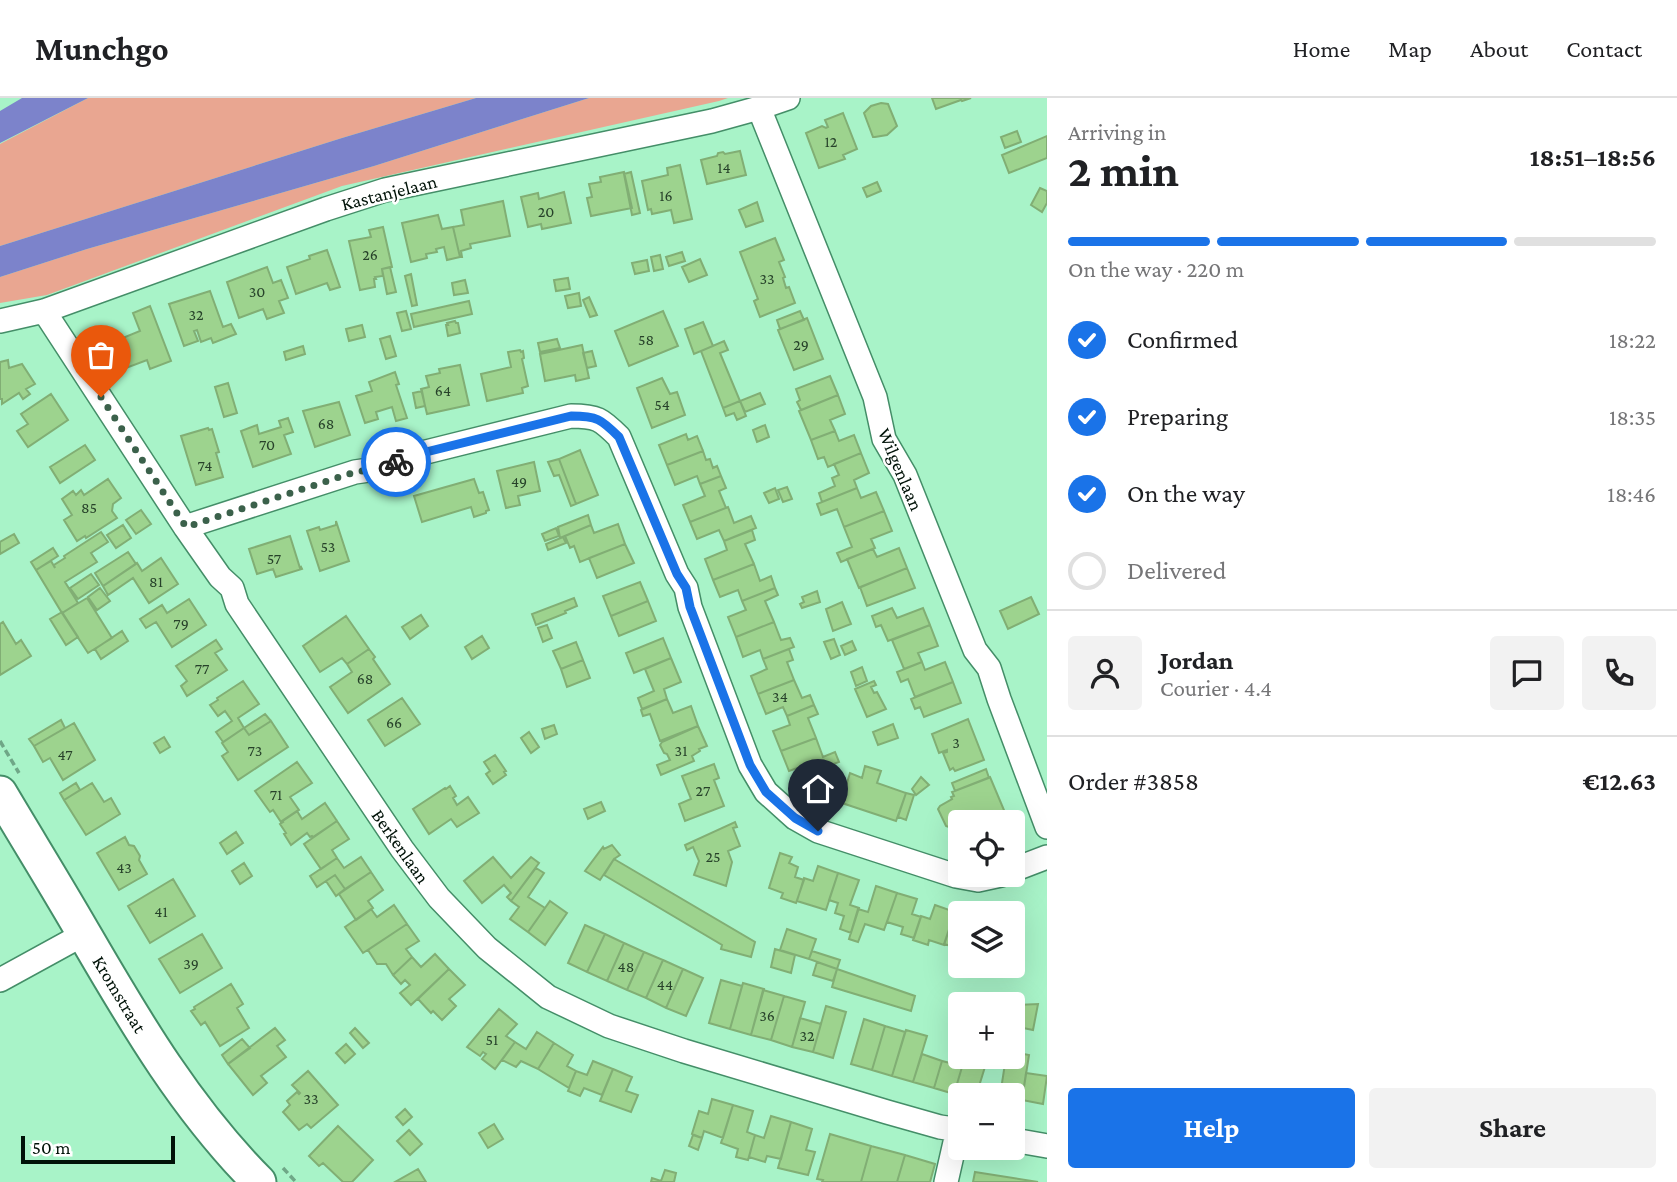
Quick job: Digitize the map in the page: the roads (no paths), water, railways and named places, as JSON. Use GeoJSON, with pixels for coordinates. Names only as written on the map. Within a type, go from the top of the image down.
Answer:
{"type":"FeatureCollection","features":[{"type":"Feature","properties":{"kind":"main road","name":"Kromstraat"},"geometry":{"type":"LineString","coordinates":[[12,787],[84,934],[167,1070],[213,1131],[267,1172]]}},
{"type":"Feature","properties":{"kind":"street","name":"Kastanjelaan"},"geometry":{"type":"LineString","coordinates":[[0,321],[44,310],[385,190],[698,124],[788,98]]}},
{"type":"Feature","properties":{"kind":"street","name":"Wilgenlaan"},"geometry":{"type":"LineString","coordinates":[[759,108],[875,397],[884,439],[905,475],[975,650],[989,668],[1047,827]]}},
{"type":"Feature","properties":{"kind":"street","name":"Berkenlaan"},"geometry":{"type":"LineString","coordinates":[[44,310],[186,527],[220,577],[232,588],[237,604],[402,849],[439,898],[487,948],[548,997],[610,1026],[684,1051],[948,1128]]}},
{"type":"Feature","properties":{"kind":"street"},"geometry":{"type":"LineString","coordinates":[[186,527],[355,472],[383,468],[410,456],[571,416],[591,416],[607,425],[619,437],[677,574],[686,588],[690,607],[750,765],[766,792],[795,818],[818,831],[948,873]]}},
{"type":"Feature","properties":{"kind":"street"},"geometry":{"type":"LineString","coordinates":[[1025,866],[1047,858]]}},
{"type":"Feature","properties":{"kind":"street"},"geometry":{"type":"LineString","coordinates":[[0,980],[84,934]]}},
{"type":"Feature","properties":{"kind":"street"},"geometry":{"type":"LineString","coordinates":[[1025,1142],[1047,1146]]}},
{"type":"Feature","properties":{"kind":"street","name":"Berkenlaan"},"geometry":{"type":"LineString","coordinates":[[946,1182],[952,1160]]}},
{"type":"Feature","properties":{"kind":"water"},"geometry":{"type":"Polygon","coordinates":[[[22,98],[88,98],[0,143],[0,111],[22,98]]]}},
{"type":"Feature","properties":{"kind":"water"},"geometry":{"type":"Polygon","coordinates":[[[476,98],[589,98],[374,166],[0,277],[0,246],[476,98]]]}}]}
